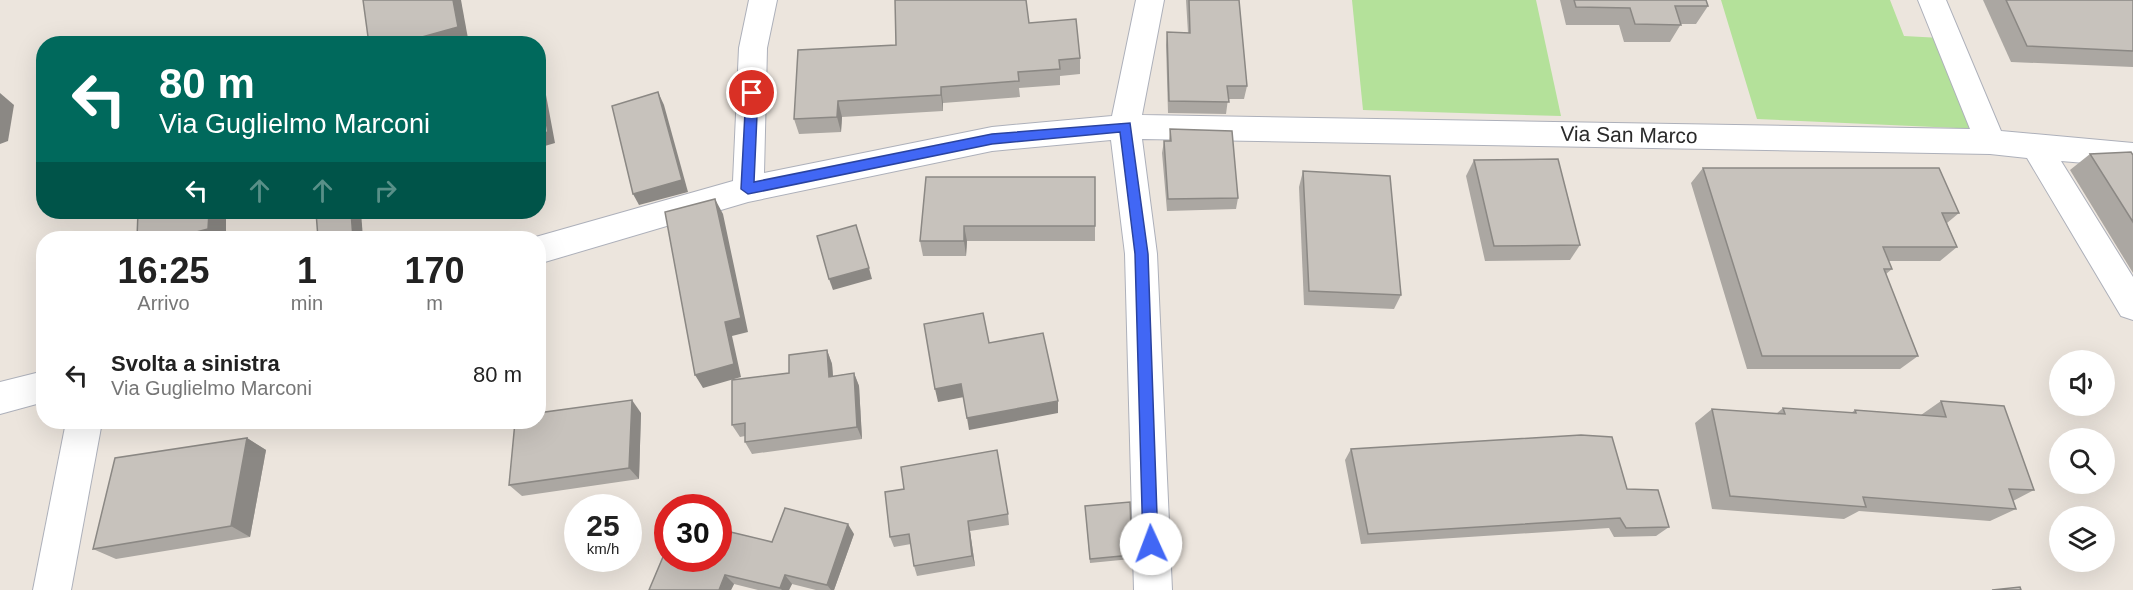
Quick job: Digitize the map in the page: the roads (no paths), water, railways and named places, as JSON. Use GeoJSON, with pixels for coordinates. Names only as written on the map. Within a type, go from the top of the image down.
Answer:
{"type":"FeatureCollection","features":[{"type":"Feature","properties":{"kind":"street"},"geometry":{"type":"LineString","coordinates":[[748,189],[753,48],[763,0]]}},
{"type":"Feature","properties":{"kind":"street"},"geometry":{"type":"LineString","coordinates":[[1150,0],[1125,127],[1141,254],[1153,590]]}},
{"type":"Feature","properties":{"kind":"street"},"geometry":{"type":"LineString","coordinates":[[1932,0],[1990,142]]}},
{"type":"Feature","properties":{"kind":"street","name":"Via San Marco"},"geometry":{"type":"LineString","coordinates":[[546,248],[748,189],[992,139],[1125,127],[1990,142],[2133,155]]}},
{"type":"Feature","properties":{"kind":"street"},"geometry":{"type":"LineString","coordinates":[[2037,148],[2133,306]]}},
{"type":"Feature","properties":{"kind":"street"},"geometry":{"type":"LineString","coordinates":[[0,398],[36,388]]}},
{"type":"Feature","properties":{"kind":"street"},"geometry":{"type":"LineString","coordinates":[[52,590],[83,429]]}}]}
